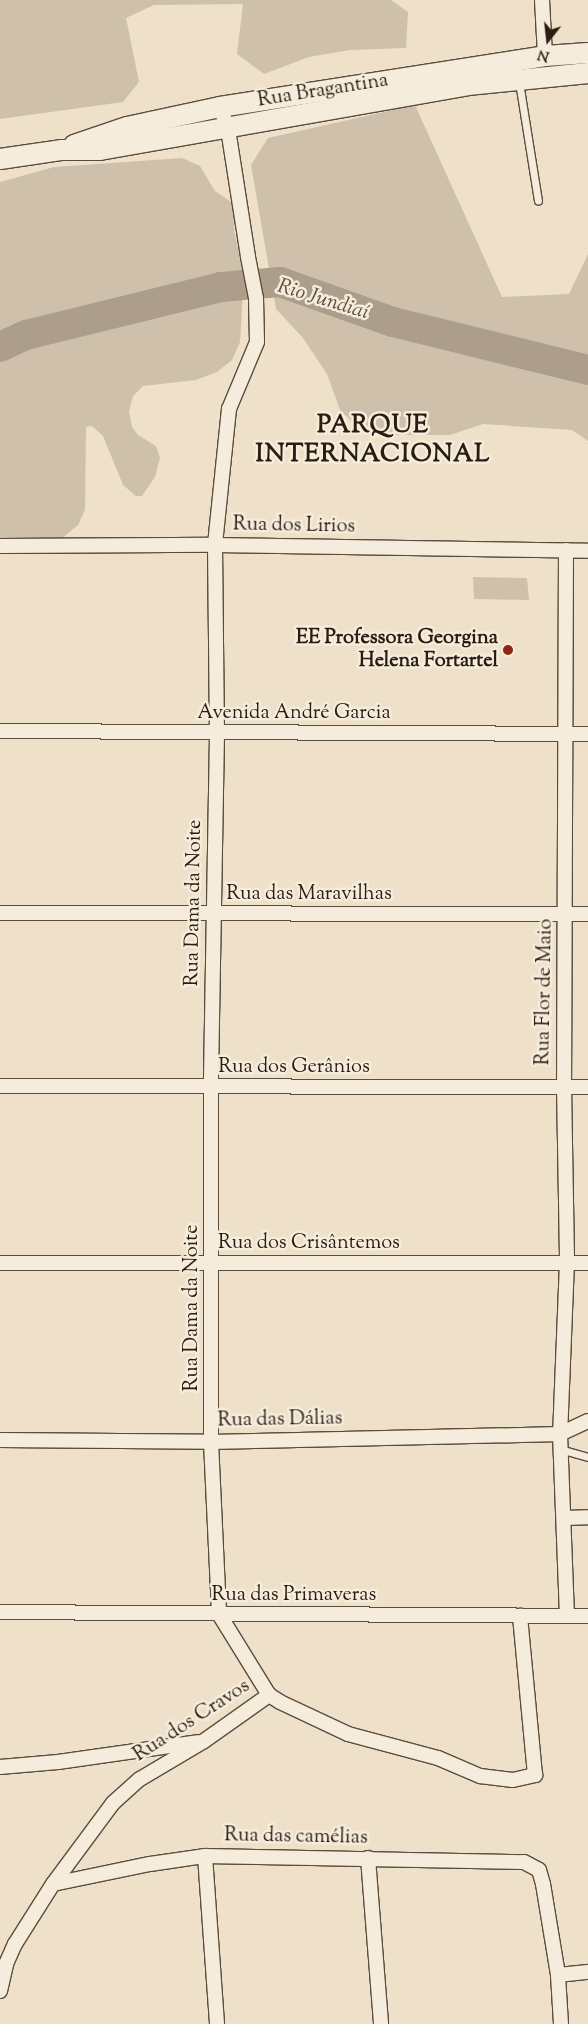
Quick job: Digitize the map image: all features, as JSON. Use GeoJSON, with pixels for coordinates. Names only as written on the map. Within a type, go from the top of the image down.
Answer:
{"type":"FeatureCollection","features":[{"type":"Feature","properties":{"kind":"main road","name":"Rua Bragantina"},"geometry":{"type":"LineString","coordinates":[[62,150],[126,127],[220,108],[545,56],[588,53]]}},
{"type":"Feature","properties":{"kind":"main road","name":"Rua Bragantina"},"geometry":{"type":"LineString","coordinates":[[0,159],[62,150],[100,150],[228,129],[332,107],[468,85],[588,73]]}},
{"type":"Feature","properties":{"kind":"street"},"geometry":{"type":"LineString","coordinates":[[542,0],[545,56]]}},
{"type":"Feature","properties":{"kind":"street","name":"Rua Dama da Noite"},"geometry":{"type":"LineString","coordinates":[[220,108],[228,129],[256,298],[256,342],[230,409],[215,545],[217,734],[211,1087],[211,1442],[219,1614],[269,1695]]}},
{"type":"Feature","properties":{"kind":"street","name":"Rua dos Lirios"},"geometry":{"type":"LineString","coordinates":[[0,546],[215,545],[588,551]]}},
{"type":"Feature","properties":{"kind":"street","name":"Rua Flor de Maio"},"geometry":{"type":"LineString","coordinates":[[560,1434],[567,1262],[564,1086],[566,550]]}},
{"type":"Feature","properties":{"kind":"street","name":"Avenida André Garcia"},"geometry":{"type":"LineString","coordinates":[[0,731],[217,734],[588,734]]}},
{"type":"Feature","properties":{"kind":"street","name":"Rua das Maravilhas"},"geometry":{"type":"LineString","coordinates":[[0,913],[588,914]]}},
{"type":"Feature","properties":{"kind":"street","name":"Rua dos Gerânios"},"geometry":{"type":"LineString","coordinates":[[0,1086],[588,1087]]}},
{"type":"Feature","properties":{"kind":"street","name":"Rua dos Crisântemos"},"geometry":{"type":"LineString","coordinates":[[0,1263],[588,1263]]}},
{"type":"Feature","properties":{"kind":"street"},"geometry":{"type":"LineString","coordinates":[[567,1616],[560,1434],[588,1421]]}},
{"type":"Feature","properties":{"kind":"street","name":"Rua das Dálias"},"geometry":{"type":"LineString","coordinates":[[0,1440],[211,1442],[560,1434]]}},
{"type":"Feature","properties":{"kind":"street"},"geometry":{"type":"LineString","coordinates":[[564,1518],[588,1517]]}},
{"type":"Feature","properties":{"kind":"street","name":"Rua das Primaveras"},"geometry":{"type":"LineString","coordinates":[[0,1612],[588,1616]]}},
{"type":"Feature","properties":{"kind":"street","name":"Rua dos Cravos"},"geometry":{"type":"LineString","coordinates":[[0,1991],[6,1964],[15,1944],[53,1884],[113,1803],[140,1778],[204,1741],[269,1695],[348,1734],[438,1758],[480,1776],[513,1780],[535,1775],[520,1616]]}},
{"type":"Feature","properties":{"kind":"street"},"geometry":{"type":"LineString","coordinates":[[0,1767],[58,1762],[204,1741]]}},
{"type":"Feature","properties":{"kind":"street"},"geometry":{"type":"LineString","coordinates":[[205,1856],[217,2024]]}},
{"type":"Feature","properties":{"kind":"street","name":"Rua das camélias"},"geometry":{"type":"LineString","coordinates":[[53,1884],[150,1864],[205,1856],[508,1860],[524,1862],[539,1870],[558,1974]]}},
{"type":"Feature","properties":{"kind":"street"},"geometry":{"type":"LineString","coordinates":[[368,1858],[381,2024]]}},
{"type":"Feature","properties":{"kind":"street"},"geometry":{"type":"LineString","coordinates":[[561,2024],[558,1974],[588,1972]]}},
{"type":"Feature","properties":{"kind":"lane"},"geometry":{"type":"LineString","coordinates":[[518,80],[538,200]]}},
{"type":"Feature","properties":{"kind":"lane"},"geometry":{"type":"LineString","coordinates":[[560,1449],[588,1457]]}},
{"type":"Feature","properties":{"kind":"shaded area"},"geometry":{"type":"Polygon","coordinates":[[[0,0],[391,0],[408,12],[406,48],[350,50],[309,57],[264,74],[237,54],[243,4],[154,5],[126,18],[139,82],[123,102],[0,119],[0,0]]]}},
{"type":"Feature","properties":{"kind":"shaded area"},"geometry":{"type":"Polygon","coordinates":[[[415,105],[502,297],[569,294],[588,254],[588,441],[572,430],[483,424],[450,435],[366,435],[340,410],[327,374],[303,338],[276,309],[251,165],[268,138],[415,105]]]}},
{"type":"Feature","properties":{"kind":"shaded area"},"geometry":{"type":"Polygon","coordinates":[[[182,158],[200,166],[215,191],[234,204],[234,230],[244,277],[240,342],[232,360],[217,372],[196,380],[143,386],[133,396],[129,411],[132,427],[138,435],[156,446],[160,458],[155,477],[142,496],[136,496],[123,485],[103,436],[92,426],[86,427],[85,510],[78,525],[61,539],[0,545],[0,182],[54,167],[182,158]]]}},
{"type":"Feature","properties":{"kind":"shaded area"},"geometry":{"type":"Polygon","coordinates":[[[473,577],[527,578],[529,600],[474,599],[473,577]]]}},
{"type":"Feature","properties":{"kind":"waterway","name":"Rio Jundiaí"},"geometry":{"type":"LineString","coordinates":[[0,347],[26,335],[221,287],[280,282],[393,322],[588,370]]}},
{"type":"Feature","properties":{"kind":"place","name":"EE Professora Georgina Helena Fortartel"},"geometry":{"type":"Point","coordinates":[508,650]}},
{"type":"Feature","properties":{"kind":"district","name":"PARQUE INTERNACIONAL"},"geometry":{"type":"Point","coordinates":[373,442]}}]}
